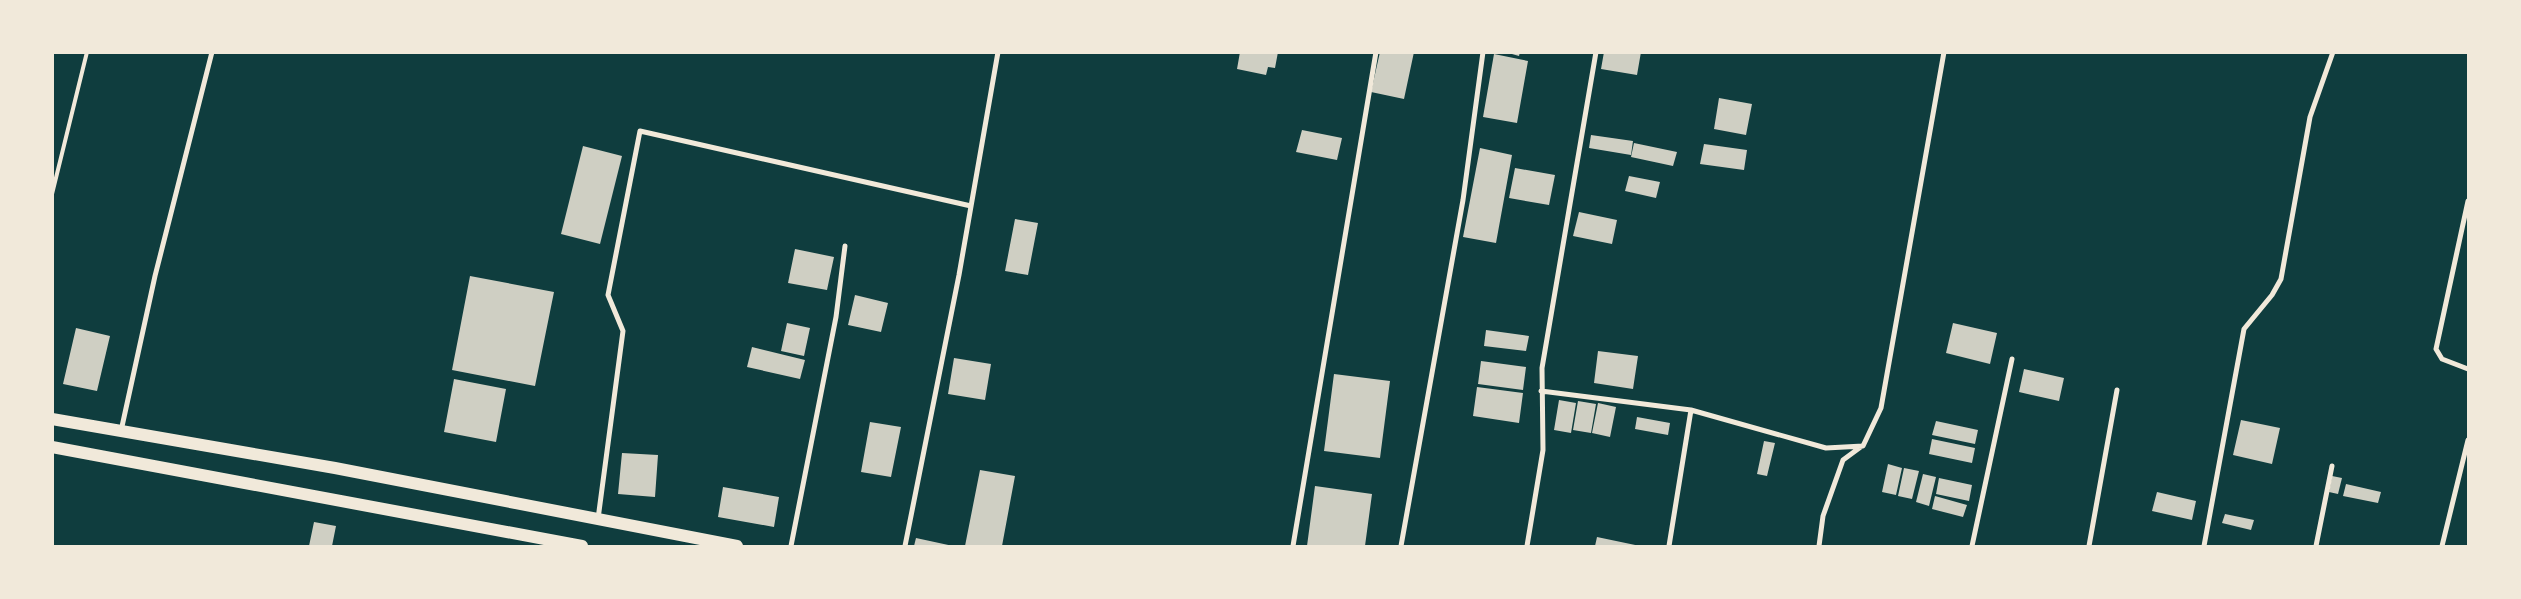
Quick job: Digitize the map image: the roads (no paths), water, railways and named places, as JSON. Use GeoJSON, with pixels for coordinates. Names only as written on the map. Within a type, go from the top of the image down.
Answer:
{"type":"FeatureCollection","features":[{"type":"Feature","properties":{"kind":"main road"},"geometry":{"type":"LineString","coordinates":[[52,419],[335,468],[737,546]]}},
{"type":"Feature","properties":{"kind":"main road"},"geometry":{"type":"LineString","coordinates":[[52,447],[582,546]]}},
{"type":"Feature","properties":{"kind":"street"},"geometry":{"type":"LineString","coordinates":[[121,431],[155,276],[212,52]]}},
{"type":"Feature","properties":{"kind":"street"},"geometry":{"type":"LineString","coordinates":[[905,546],[972,206],[998,52]]}},
{"type":"Feature","properties":{"kind":"street"},"geometry":{"type":"LineString","coordinates":[[1293,546],[1376,52]]}},
{"type":"Feature","properties":{"kind":"street"},"geometry":{"type":"LineString","coordinates":[[1401,546],[1463,200],[1483,52]]}},
{"type":"Feature","properties":{"kind":"street"},"geometry":{"type":"LineString","coordinates":[[1527,546],[1543,450],[1542,368],[1596,52]]}},
{"type":"Feature","properties":{"kind":"street"},"geometry":{"type":"LineString","coordinates":[[1819,546],[1823,516],[1843,460],[1863,446],[1881,408],[1944,52]]}},
{"type":"Feature","properties":{"kind":"street"},"geometry":{"type":"LineString","coordinates":[[2204,546],[2244,329],[2272,295],[2281,279],[2310,117],[2333,52]]}},
{"type":"Feature","properties":{"kind":"street"},"geometry":{"type":"LineString","coordinates":[[598,519],[623,331],[608,295],[640,131],[972,206]]}},
{"type":"Feature","properties":{"kind":"street"},"geometry":{"type":"LineString","coordinates":[[2468,201],[2436,349],[2442,359],[2468,369]]}},
{"type":"Feature","properties":{"kind":"street"},"geometry":{"type":"LineString","coordinates":[[791,546],[836,317],[845,246]]}},
{"type":"Feature","properties":{"kind":"street"},"geometry":{"type":"LineString","coordinates":[[1972,546],[2012,359]]}},
{"type":"Feature","properties":{"kind":"street"},"geometry":{"type":"LineString","coordinates":[[2089,546],[2118,390]]}},
{"type":"Feature","properties":{"kind":"street"},"geometry":{"type":"LineString","coordinates":[[1541,391],[1691,410],[1826,448],[1863,446]]}},
{"type":"Feature","properties":{"kind":"street"},"geometry":{"type":"LineString","coordinates":[[1669,546],[1691,410]]}},
{"type":"Feature","properties":{"kind":"street"},"geometry":{"type":"LineString","coordinates":[[2442,546],[2468,440]]}},
{"type":"Feature","properties":{"kind":"street"},"geometry":{"type":"LineString","coordinates":[[2316,546],[2332,466]]}},
{"type":"Feature","properties":{"kind":"lane"},"geometry":{"type":"LineString","coordinates":[[52,194],[87,52]]}}]}
